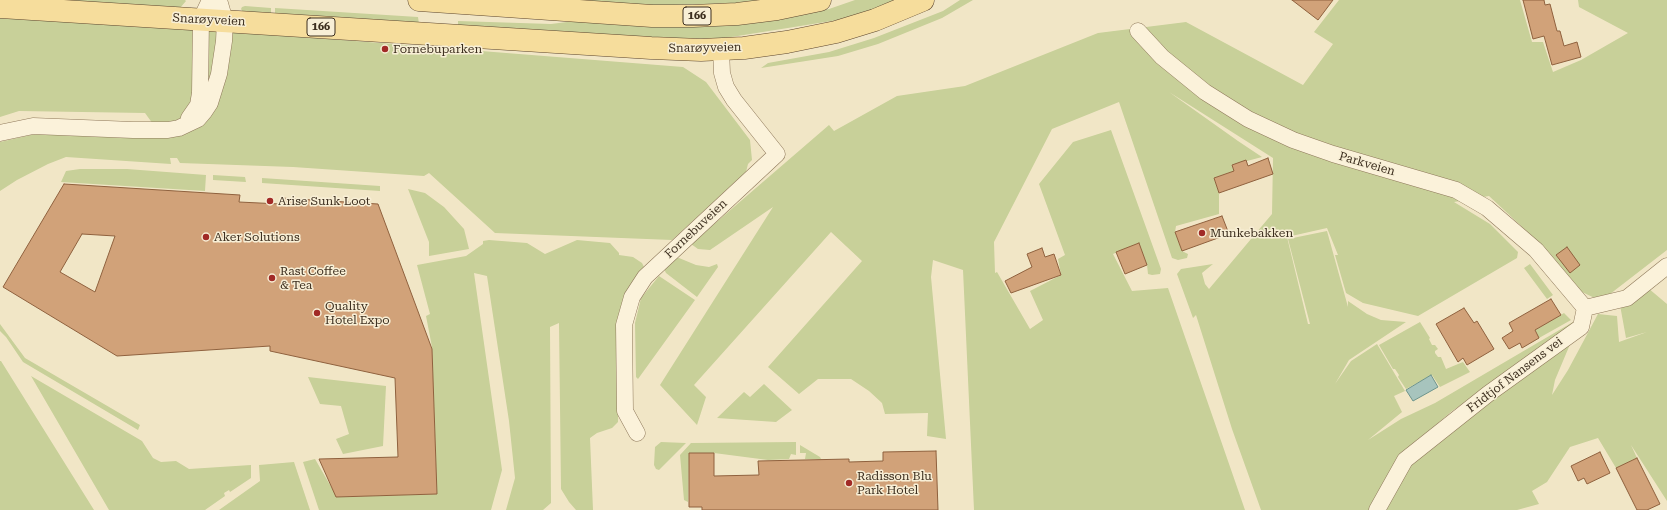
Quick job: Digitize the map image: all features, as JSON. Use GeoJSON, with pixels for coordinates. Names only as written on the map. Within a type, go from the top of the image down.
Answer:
{"type":"FeatureCollection","features":[{"type":"Feature","properties":{"kind":"main road","name":"166"},"geometry":{"type":"LineString","coordinates":[[419,0],[652,16],[737,14],[777,9],[820,0]]}},
{"type":"Feature","properties":{"kind":"main road","name":"Snarøyveien"},"geometry":{"type":"LineString","coordinates":[[0,7],[222,10],[418,33],[701,50],[744,48],[787,42],[836,32],[874,20],[923,0]]}},
{"type":"Feature","properties":{"kind":"street"},"geometry":{"type":"LineString","coordinates":[[154,130],[166,128],[181,122],[188,118],[198,105],[206,10]]}},
{"type":"Feature","properties":{"kind":"street"},"geometry":{"type":"LineString","coordinates":[[0,133],[33,126],[154,130],[179,128],[198,119],[210,103],[219,74],[224,41],[222,10]]}},
{"type":"Feature","properties":{"kind":"street","name":"Parkveien"},"geometry":{"type":"LineString","coordinates":[[1138,30],[1162,58],[1205,92],[1248,119],[1293,140],[1333,154],[1456,190],[1487,208],[1541,255],[1585,308]]}},
{"type":"Feature","properties":{"kind":"street","name":"Fornebuveien"},"geometry":{"type":"LineString","coordinates":[[637,432],[625,411],[624,326],[632,297],[645,277],[777,154],[734,100],[726,87],[722,73],[721,49]]}},
{"type":"Feature","properties":{"kind":"street"},"geometry":{"type":"LineString","coordinates":[[1585,308],[1627,298],[1667,266]]}},
{"type":"Feature","properties":{"kind":"street","name":"Fridtjof Nansens vei"},"geometry":{"type":"LineString","coordinates":[[1377,510],[1405,460],[1488,394],[1581,327],[1585,308]]}},
{"type":"Feature","properties":{"kind":"green space"},"geometry":{"type":"Polygon","coordinates":[[[50,0],[185,0],[186,1],[180,8],[50,0]]]}},
{"type":"Feature","properties":{"kind":"green space"},"geometry":{"type":"Polygon","coordinates":[[[560,0],[764,0],[738,3],[641,6],[560,0]]]}},
{"type":"Feature","properties":{"kind":"green space"},"geometry":{"type":"Polygon","coordinates":[[[855,0],[900,0],[844,19],[719,39],[622,37],[458,25],[458,21],[551,24],[591,19],[776,19],[829,9],[855,0]]]}},
{"type":"Feature","properties":{"kind":"green space"},"geometry":{"type":"Polygon","coordinates":[[[960,0],[973,0],[942,18],[878,44],[838,56],[761,68],[768,63],[829,52],[874,38],[943,11],[960,0]]]}},
{"type":"Feature","properties":{"kind":"green space"},"geometry":{"type":"Polygon","coordinates":[[[1339,0],[1520,0],[1532,42],[1543,42],[1553,72],[1581,60],[1628,33],[1579,7],[1578,0],[1667,0],[1667,250],[1601,301],[1582,292],[1534,238],[1489,196],[1454,202],[1490,224],[1518,252],[1517,258],[1418,316],[1363,303],[1346,293],[1335,255],[1338,255],[1327,228],[1287,237],[1308,324],[1310,324],[1288,239],[1327,231],[1348,307],[1348,301],[1367,314],[1381,320],[1406,322],[1349,360],[1335,384],[1351,361],[1377,344],[1405,391],[1394,396],[1402,412],[1368,440],[1401,419],[1435,403],[1573,322],[1577,327],[1452,411],[1421,438],[1371,510],[1261,510],[1232,429],[1196,315],[1193,318],[1177,274],[1181,269],[1213,264],[1202,273],[1205,284],[1209,289],[1272,214],[1273,158],[1169,92],[1262,157],[1232,165],[1234,171],[1214,178],[1219,193],[1219,214],[1176,226],[1175,232],[1182,251],[1188,254],[1187,258],[1178,260],[1172,258],[1119,102],[1052,129],[994,242],[995,273],[997,272],[1030,329],[1043,320],[1030,291],[1061,275],[1058,259],[1065,255],[1039,184],[1073,142],[1111,130],[1161,269],[1160,274],[1148,274],[1147,265],[1139,243],[1113,254],[1132,291],[1168,288],[1245,510],[974,510],[963,270],[933,260],[931,277],[946,439],[927,436],[928,413],[885,414],[882,403],[869,391],[851,379],[818,379],[799,394],[768,367],[862,261],[831,232],[694,385],[706,397],[697,425],[660,385],[773,207],[710,250],[698,249],[691,244],[829,125],[834,131],[897,96],[965,86],[1098,33],[1186,22],[1303,85],[1333,44],[1314,32],[1339,0]]]}},
{"type":"Feature","properties":{"kind":"green space"},"geometry":{"type":"Polygon","coordinates":[[[245,6],[271,8],[271,14],[243,12],[241,9],[245,6]]]}},
{"type":"Feature","properties":{"kind":"green space"},"geometry":{"type":"Polygon","coordinates":[[[275,8],[418,17],[419,24],[275,14],[275,8]]]}},
{"type":"Feature","properties":{"kind":"green space"},"geometry":{"type":"Polygon","coordinates":[[[0,18],[191,28],[683,67],[706,82],[750,140],[752,160],[748,164],[746,172],[672,240],[495,233],[429,173],[424,176],[293,167],[180,163],[177,158],[170,158],[171,164],[66,157],[48,164],[17,180],[0,191],[0,142],[40,133],[98,134],[163,138],[145,113],[19,111],[0,117],[0,18]]]}},
{"type":"Feature","properties":{"kind":"green space"},"geometry":{"type":"Polygon","coordinates":[[[80,169],[127,169],[206,175],[205,191],[61,182],[66,171],[80,169]]]}},
{"type":"Feature","properties":{"kind":"green space"},"geometry":{"type":"Polygon","coordinates":[[[213,175],[245,177],[246,182],[213,180],[213,175]]]}},
{"type":"Feature","properties":{"kind":"green space"},"geometry":{"type":"Polygon","coordinates":[[[262,178],[380,186],[380,191],[262,183],[262,178]]]}},
{"type":"Feature","properties":{"kind":"green space"},"geometry":{"type":"Polygon","coordinates":[[[408,189],[425,193],[444,207],[464,229],[469,249],[429,256],[429,242],[408,189]]]}},
{"type":"Feature","properties":{"kind":"green space"},"geometry":{"type":"Polygon","coordinates":[[[489,240],[527,243],[545,254],[577,240],[610,243],[619,255],[633,257],[642,263],[644,267],[619,376],[618,422],[612,428],[597,433],[590,438],[593,510],[576,510],[561,489],[559,323],[550,327],[551,503],[543,510],[506,510],[515,478],[509,421],[487,276],[474,273],[502,470],[491,510],[319,510],[303,462],[315,459],[337,497],[437,494],[432,347],[426,316],[430,314],[417,265],[466,256],[483,244],[483,241],[489,240]]]}},
{"type":"Feature","properties":{"kind":"green space"},"geometry":{"type":"Polygon","coordinates":[[[676,258],[696,265],[709,267],[717,264],[718,267],[697,297],[666,273],[664,269],[676,258]]]}},
{"type":"Feature","properties":{"kind":"green space"},"geometry":{"type":"Polygon","coordinates":[[[1530,264],[1553,295],[1547,299],[1524,268],[1530,264]]]}},
{"type":"Feature","properties":{"kind":"green space"},"geometry":{"type":"Polygon","coordinates":[[[659,276],[695,300],[638,379],[636,377],[635,323],[641,298],[659,276]]]}},
{"type":"Feature","properties":{"kind":"green space"},"geometry":{"type":"Polygon","coordinates":[[[1648,288],[1667,304],[1667,501],[1631,445],[1637,458],[1616,468],[1598,438],[1570,447],[1547,482],[1532,491],[1539,504],[1517,510],[1381,510],[1390,491],[1420,453],[1571,342],[1555,380],[1552,395],[1568,370],[1598,314],[1617,316],[1619,342],[1647,332],[1626,338],[1620,305],[1648,288]]]}},
{"type":"Feature","properties":{"kind":"green space"},"geometry":{"type":"Polygon","coordinates":[[[1564,313],[1571,320],[1539,338],[1535,330],[1564,313]]]}},
{"type":"Feature","properties":{"kind":"green space"},"geometry":{"type":"Polygon","coordinates":[[[1420,322],[1430,338],[1429,339],[1432,345],[1435,345],[1438,349],[1435,353],[1438,357],[1441,357],[1446,369],[1463,362],[1470,372],[1440,387],[1432,375],[1406,389],[1398,377],[1399,375],[1395,369],[1393,369],[1379,345],[1420,322]]]}},
{"type":"Feature","properties":{"kind":"green space"},"geometry":{"type":"Polygon","coordinates":[[[0,324],[25,358],[140,425],[138,430],[23,362],[6,337],[0,331],[0,324]]]}},
{"type":"Feature","properties":{"kind":"green space"},"geometry":{"type":"Polygon","coordinates":[[[1,361],[94,510],[0,510],[1,361]]]}},
{"type":"Feature","properties":{"kind":"green space"},"geometry":{"type":"Polygon","coordinates":[[[31,376],[142,441],[153,458],[161,462],[176,461],[189,469],[251,465],[251,478],[230,492],[229,490],[224,493],[225,496],[205,510],[109,510],[31,376]]]}},
{"type":"Feature","properties":{"kind":"green space"},"geometry":{"type":"Polygon","coordinates":[[[308,377],[386,386],[383,446],[343,454],[336,439],[349,434],[341,406],[320,404],[308,377]]]}},
{"type":"Feature","properties":{"kind":"green space"},"geometry":{"type":"Polygon","coordinates":[[[764,384],[792,410],[776,422],[717,418],[744,392],[750,397],[764,384]]]}},
{"type":"Feature","properties":{"kind":"green space"},"geometry":{"type":"Polygon","coordinates":[[[661,442],[686,443],[659,470],[656,469],[654,465],[655,447],[661,442]]]}},
{"type":"Feature","properties":{"kind":"green space"},"geometry":{"type":"Polygon","coordinates":[[[796,442],[796,455],[791,454],[789,459],[768,460],[714,453],[689,453],[688,502],[684,500],[680,455],[691,443],[796,442]]]}},
{"type":"Feature","properties":{"kind":"green space"},"geometry":{"type":"Polygon","coordinates":[[[800,445],[821,459],[805,459],[806,453],[800,453],[800,445]]]}},
{"type":"Feature","properties":{"kind":"green space"},"geometry":{"type":"Polygon","coordinates":[[[294,462],[310,510],[219,510],[260,481],[259,465],[294,462]]]}},
{"type":"Feature","properties":{"kind":"water"},"geometry":{"type":"Polygon","coordinates":[[[1431,375],[1438,387],[1413,401],[1406,390],[1431,375]]]}},
{"type":"Feature","properties":{"kind":"building"},"geometry":{"type":"Polygon","coordinates":[[[1292,0],[1333,0],[1318,20],[1292,0]]]}},
{"type":"Feature","properties":{"kind":"building"},"geometry":{"type":"Polygon","coordinates":[[[1523,0],[1544,0],[1545,5],[1550,4],[1557,31],[1560,31],[1564,46],[1577,42],[1581,57],[1552,65],[1544,36],[1533,39],[1523,0]]]}},
{"type":"Feature","properties":{"kind":"building"},"geometry":{"type":"Polygon","coordinates":[[[1268,158],[1273,174],[1219,193],[1214,178],[1234,171],[1232,165],[1246,160],[1248,166],[1268,158]]]}},
{"type":"Feature","properties":{"kind":"building"},"geometry":{"type":"Polygon","coordinates":[[[64,184],[240,195],[239,202],[280,204],[281,198],[378,204],[432,349],[437,494],[336,497],[319,459],[398,457],[395,378],[270,351],[270,346],[117,356],[3,287],[64,184]],[[82,234],[60,272],[95,292],[115,236],[82,234]]]}},
{"type":"Feature","properties":{"kind":"building","name":"Munkebakken"},"geometry":{"type":"Polygon","coordinates":[[[1222,216],[1229,234],[1182,251],[1175,232],[1222,216]]]}},
{"type":"Feature","properties":{"kind":"building"},"geometry":{"type":"Polygon","coordinates":[[[1139,243],[1147,265],[1125,274],[1116,252],[1139,243]]]}},
{"type":"Feature","properties":{"kind":"building"},"geometry":{"type":"Polygon","coordinates":[[[1567,247],[1580,265],[1570,273],[1556,255],[1567,247]]]}},
{"type":"Feature","properties":{"kind":"building"},"geometry":{"type":"Polygon","coordinates":[[[1042,248],[1045,257],[1054,254],[1061,275],[1011,293],[1005,281],[1032,267],[1027,254],[1042,248]]]}},
{"type":"Feature","properties":{"kind":"building"},"geometry":{"type":"Polygon","coordinates":[[[1551,299],[1561,315],[1535,330],[1539,338],[1522,348],[1520,343],[1509,349],[1502,338],[1513,331],[1509,323],[1551,299]]]}},
{"type":"Feature","properties":{"kind":"building"},"geometry":{"type":"Polygon","coordinates":[[[1464,308],[1474,323],[1477,321],[1494,349],[1467,365],[1463,358],[1458,362],[1436,324],[1464,308]]]}},
{"type":"Feature","properties":{"kind":"building"},"geometry":{"type":"Polygon","coordinates":[[[936,451],[938,510],[702,510],[702,507],[689,507],[689,453],[714,453],[714,476],[759,475],[758,461],[849,459],[849,462],[883,461],[883,452],[936,451]]]}},
{"type":"Feature","properties":{"kind":"building"},"geometry":{"type":"Polygon","coordinates":[[[1600,452],[1610,473],[1587,484],[1584,478],[1578,481],[1571,466],[1600,452]]]}},
{"type":"Feature","properties":{"kind":"building"},"geometry":{"type":"Polygon","coordinates":[[[1637,458],[1660,504],[1647,510],[1637,510],[1616,468],[1637,458]]]}},
{"type":"Feature","properties":{"kind":"place","name":"Fornebuparken"},"geometry":{"type":"Point","coordinates":[385,49]}},
{"type":"Feature","properties":{"kind":"place","name":"Arise Sunk Loot"},"geometry":{"type":"Point","coordinates":[270,201]}},
{"type":"Feature","properties":{"kind":"place","name":"Munkebakken"},"geometry":{"type":"Point","coordinates":[1202,233]}},
{"type":"Feature","properties":{"kind":"place","name":"Aker Solutions"},"geometry":{"type":"Point","coordinates":[206,237]}},
{"type":"Feature","properties":{"kind":"place","name":"Rast Coffee & Tea"},"geometry":{"type":"Point","coordinates":[272,278]}},
{"type":"Feature","properties":{"kind":"place","name":"Quality Hotel Expo"},"geometry":{"type":"Point","coordinates":[317,313]}},
{"type":"Feature","properties":{"kind":"place","name":"Radisson Blu Park Hotel"},"geometry":{"type":"Point","coordinates":[849,483]}}]}
